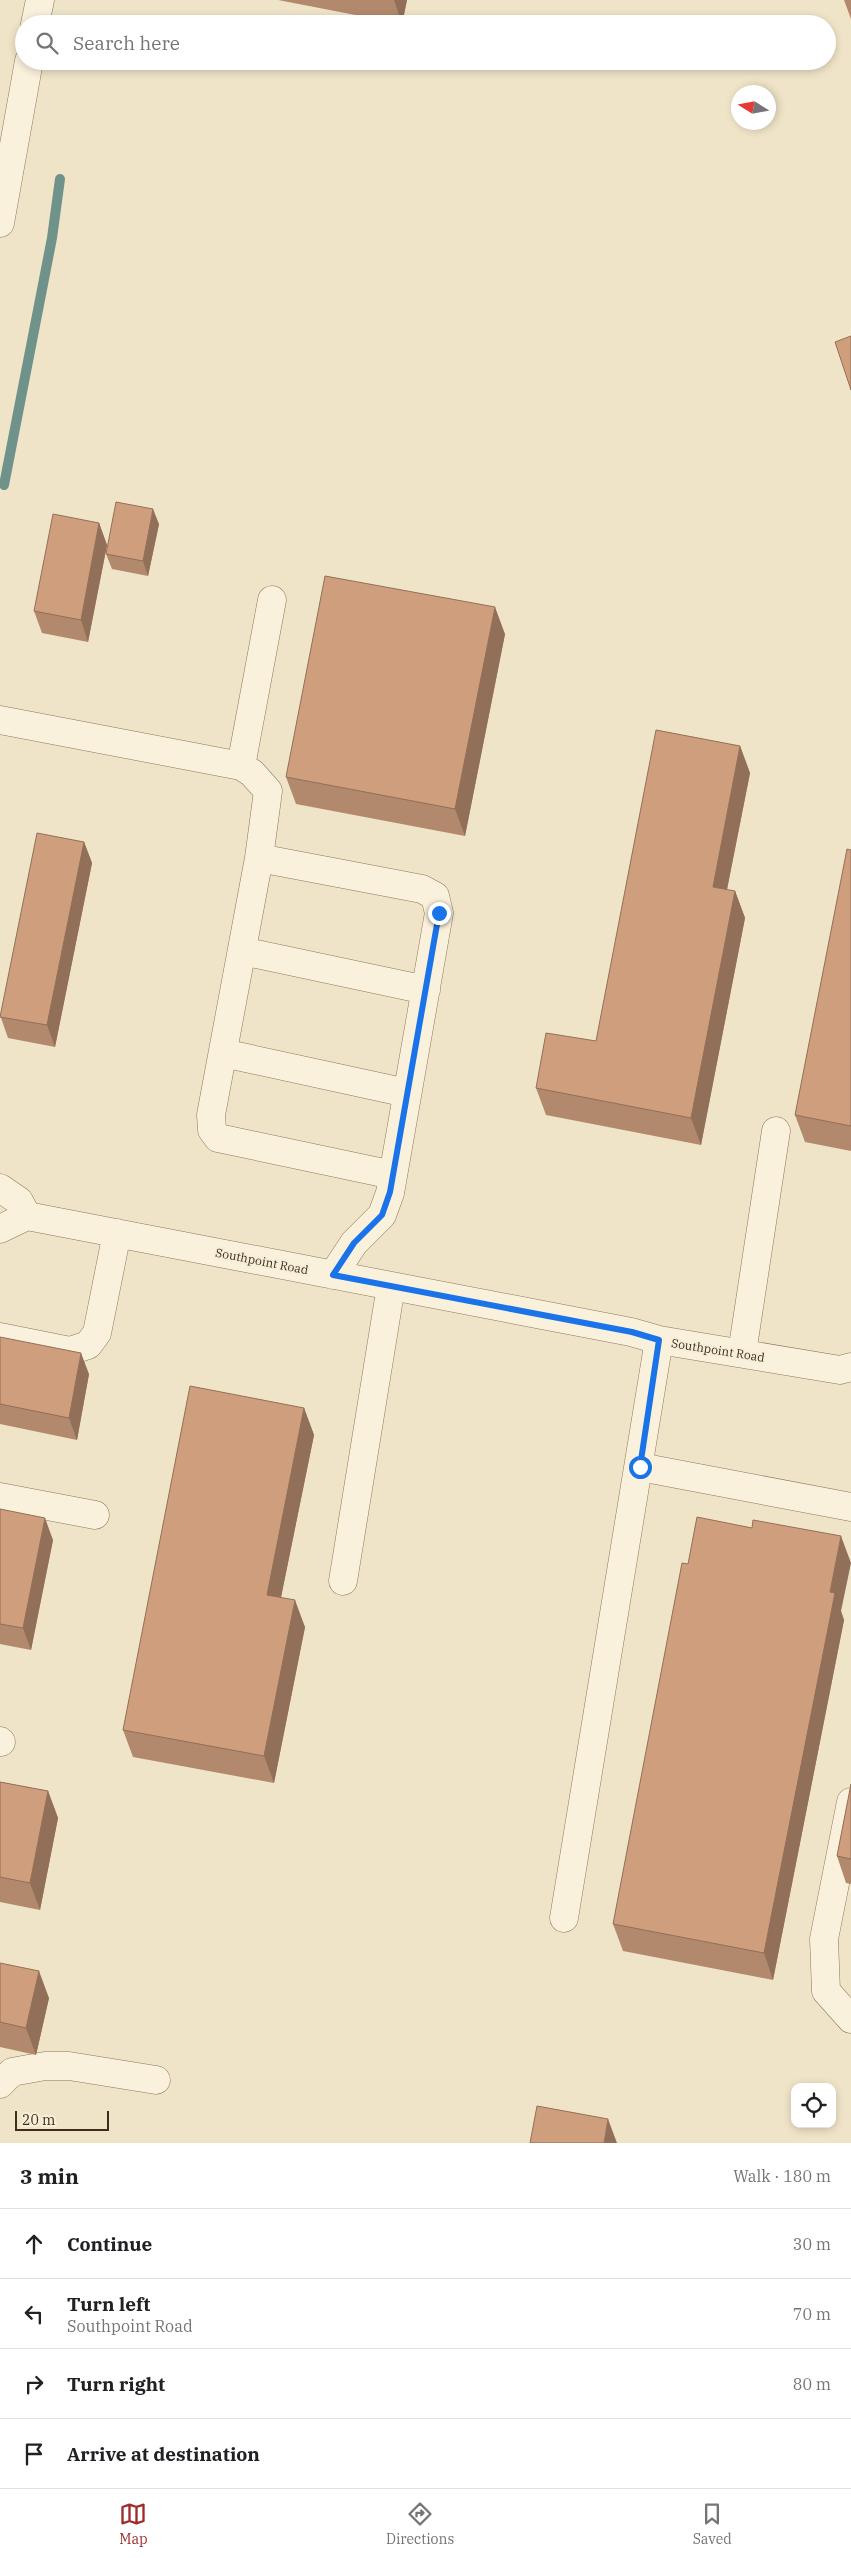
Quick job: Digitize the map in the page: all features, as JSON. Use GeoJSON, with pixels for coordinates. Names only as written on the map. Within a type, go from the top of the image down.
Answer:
{"type":"FeatureCollection","features":[{"type":"Feature","properties":{"kind":"street"},"geometry":{"type":"LineString","coordinates":[[37,15],[40,0]]}},
{"type":"Feature","properties":{"kind":"street"},"geometry":{"type":"LineString","coordinates":[[0,223],[27,70]]}},
{"type":"Feature","properties":{"kind":"street"},"geometry":{"type":"LineString","coordinates":[[241,766],[272,600]]}},
{"type":"Feature","properties":{"kind":"street"},"geometry":{"type":"LineString","coordinates":[[0,720],[241,766],[252,772],[268,791],[259,858],[211,1116],[212,1130],[218,1138],[393,1175]]}},
{"type":"Feature","properties":{"kind":"street"},"geometry":{"type":"LineString","coordinates":[[259,858],[422,889],[434,896],[439,913],[393,1175],[382,1215],[354,1243],[333,1275]]}},
{"type":"Feature","properties":{"kind":"street"},"geometry":{"type":"LineString","coordinates":[[242,951],[426,990]]}},
{"type":"Feature","properties":{"kind":"street"},"geometry":{"type":"LineString","coordinates":[[223,1052],[408,1093]]}},
{"type":"Feature","properties":{"kind":"street"},"geometry":{"type":"LineString","coordinates":[[742,1353],[776,1131]]}},
{"type":"Feature","properties":{"kind":"street"},"geometry":{"type":"LineString","coordinates":[[0,1188],[19,1201],[27,1216],[0,1229]]}},
{"type":"Feature","properties":{"kind":"street","name":"Southpoint Road"},"geometry":{"type":"LineString","coordinates":[[27,1216],[632,1332],[659,1340],[840,1370],[851,1367]]}},
{"type":"Feature","properties":{"kind":"street"},"geometry":{"type":"LineString","coordinates":[[0,1337],[70,1350],[88,1345],[97,1333],[117,1233]]}},
{"type":"Feature","properties":{"kind":"street"},"geometry":{"type":"LineString","coordinates":[[343,1581],[391,1286]]}},
{"type":"Feature","properties":{"kind":"street"},"geometry":{"type":"LineString","coordinates":[[564,1918],[640,1467],[659,1340]]}},
{"type":"Feature","properties":{"kind":"street"},"geometry":{"type":"LineString","coordinates":[[640,1467],[851,1507]]}},
{"type":"Feature","properties":{"kind":"street"},"geometry":{"type":"LineString","coordinates":[[0,1497],[95,1515]]}},
{"type":"Feature","properties":{"kind":"street"},"geometry":{"type":"LineString","coordinates":[[851,1802],[824,1939],[826,1991],[851,2019]]}},
{"type":"Feature","properties":{"kind":"street"},"geometry":{"type":"LineString","coordinates":[[0,2084],[12,2072],[45,2066],[69,2066],[156,2080]]}},
{"type":"Feature","properties":{"kind":"building"},"geometry":{"type":"Polygon","coordinates":[[[851,336],[851,390],[835,342],[851,336]]]}},
{"type":"Feature","properties":{"kind":"building"},"geometry":{"type":"Polygon","coordinates":[[[116,502],[153,509],[143,561],[106,554],[116,502]]]}},
{"type":"Feature","properties":{"kind":"building"},"geometry":{"type":"Polygon","coordinates":[[[53,514],[99,523],[81,620],[34,611],[53,514]]]}},
{"type":"Feature","properties":{"kind":"building"},"geometry":{"type":"Polygon","coordinates":[[[325,576],[495,607],[455,809],[286,777],[325,576]]]}},
{"type":"Feature","properties":{"kind":"building"},"geometry":{"type":"Polygon","coordinates":[[[656,730],[740,746],[713,887],[735,891],[691,1118],[536,1088],[546,1033],[596,1041],[656,730]]]}},
{"type":"Feature","properties":{"kind":"building"},"geometry":{"type":"Polygon","coordinates":[[[37,833],[84,842],[47,1025],[0,1017],[37,833]]]}},
{"type":"Feature","properties":{"kind":"building"},"geometry":{"type":"Polygon","coordinates":[[[847,849],[851,850],[851,1126],[795,1115],[847,849]]]}},
{"type":"Feature","properties":{"kind":"building"},"geometry":{"type":"Polygon","coordinates":[[[0,1337],[81,1353],[69,1418],[0,1404],[0,1337]]]}},
{"type":"Feature","properties":{"kind":"building"},"geometry":{"type":"Polygon","coordinates":[[[190,1386],[304,1408],[267,1595],[295,1600],[264,1756],[123,1730],[190,1386]]]}},
{"type":"Feature","properties":{"kind":"building"},"geometry":{"type":"Polygon","coordinates":[[[0,1509],[45,1518],[23,1628],[0,1624],[0,1509]]]}},
{"type":"Feature","properties":{"kind":"building"},"geometry":{"type":"Polygon","coordinates":[[[697,1517],[752,1528],[753,1520],[841,1536],[830,1592],[835,1593],[764,1953],[613,1924],[682,1563],[688,1564],[697,1517]]]}},
{"type":"Feature","properties":{"kind":"building"},"geometry":{"type":"Polygon","coordinates":[[[0,1782],[48,1791],[30,1883],[0,1877],[0,1782]]]}},
{"type":"Feature","properties":{"kind":"building"},"geometry":{"type":"Polygon","coordinates":[[[851,1784],[851,1859],[837,1856],[851,1784]]]}},
{"type":"Feature","properties":{"kind":"building"},"geometry":{"type":"Polygon","coordinates":[[[0,1963],[39,1971],[26,2028],[0,2022],[0,1963]]]}},
{"type":"Feature","properties":{"kind":"building"},"geometry":{"type":"Polygon","coordinates":[[[537,2106],[608,2119],[604,2143],[530,2143],[537,2106]]]}},
{"type":"Feature","properties":{"kind":"waterway"},"geometry":{"type":"LineString","coordinates":[[4,485],[52,238],[60,179]]}},
{"type":"Feature","properties":{"kind":"route"},"geometry":{"type":"LineString","coordinates":[[439,913],[390,1192],[382,1215],[354,1243],[333,1275],[632,1332],[659,1340],[640,1467]]}}]}
